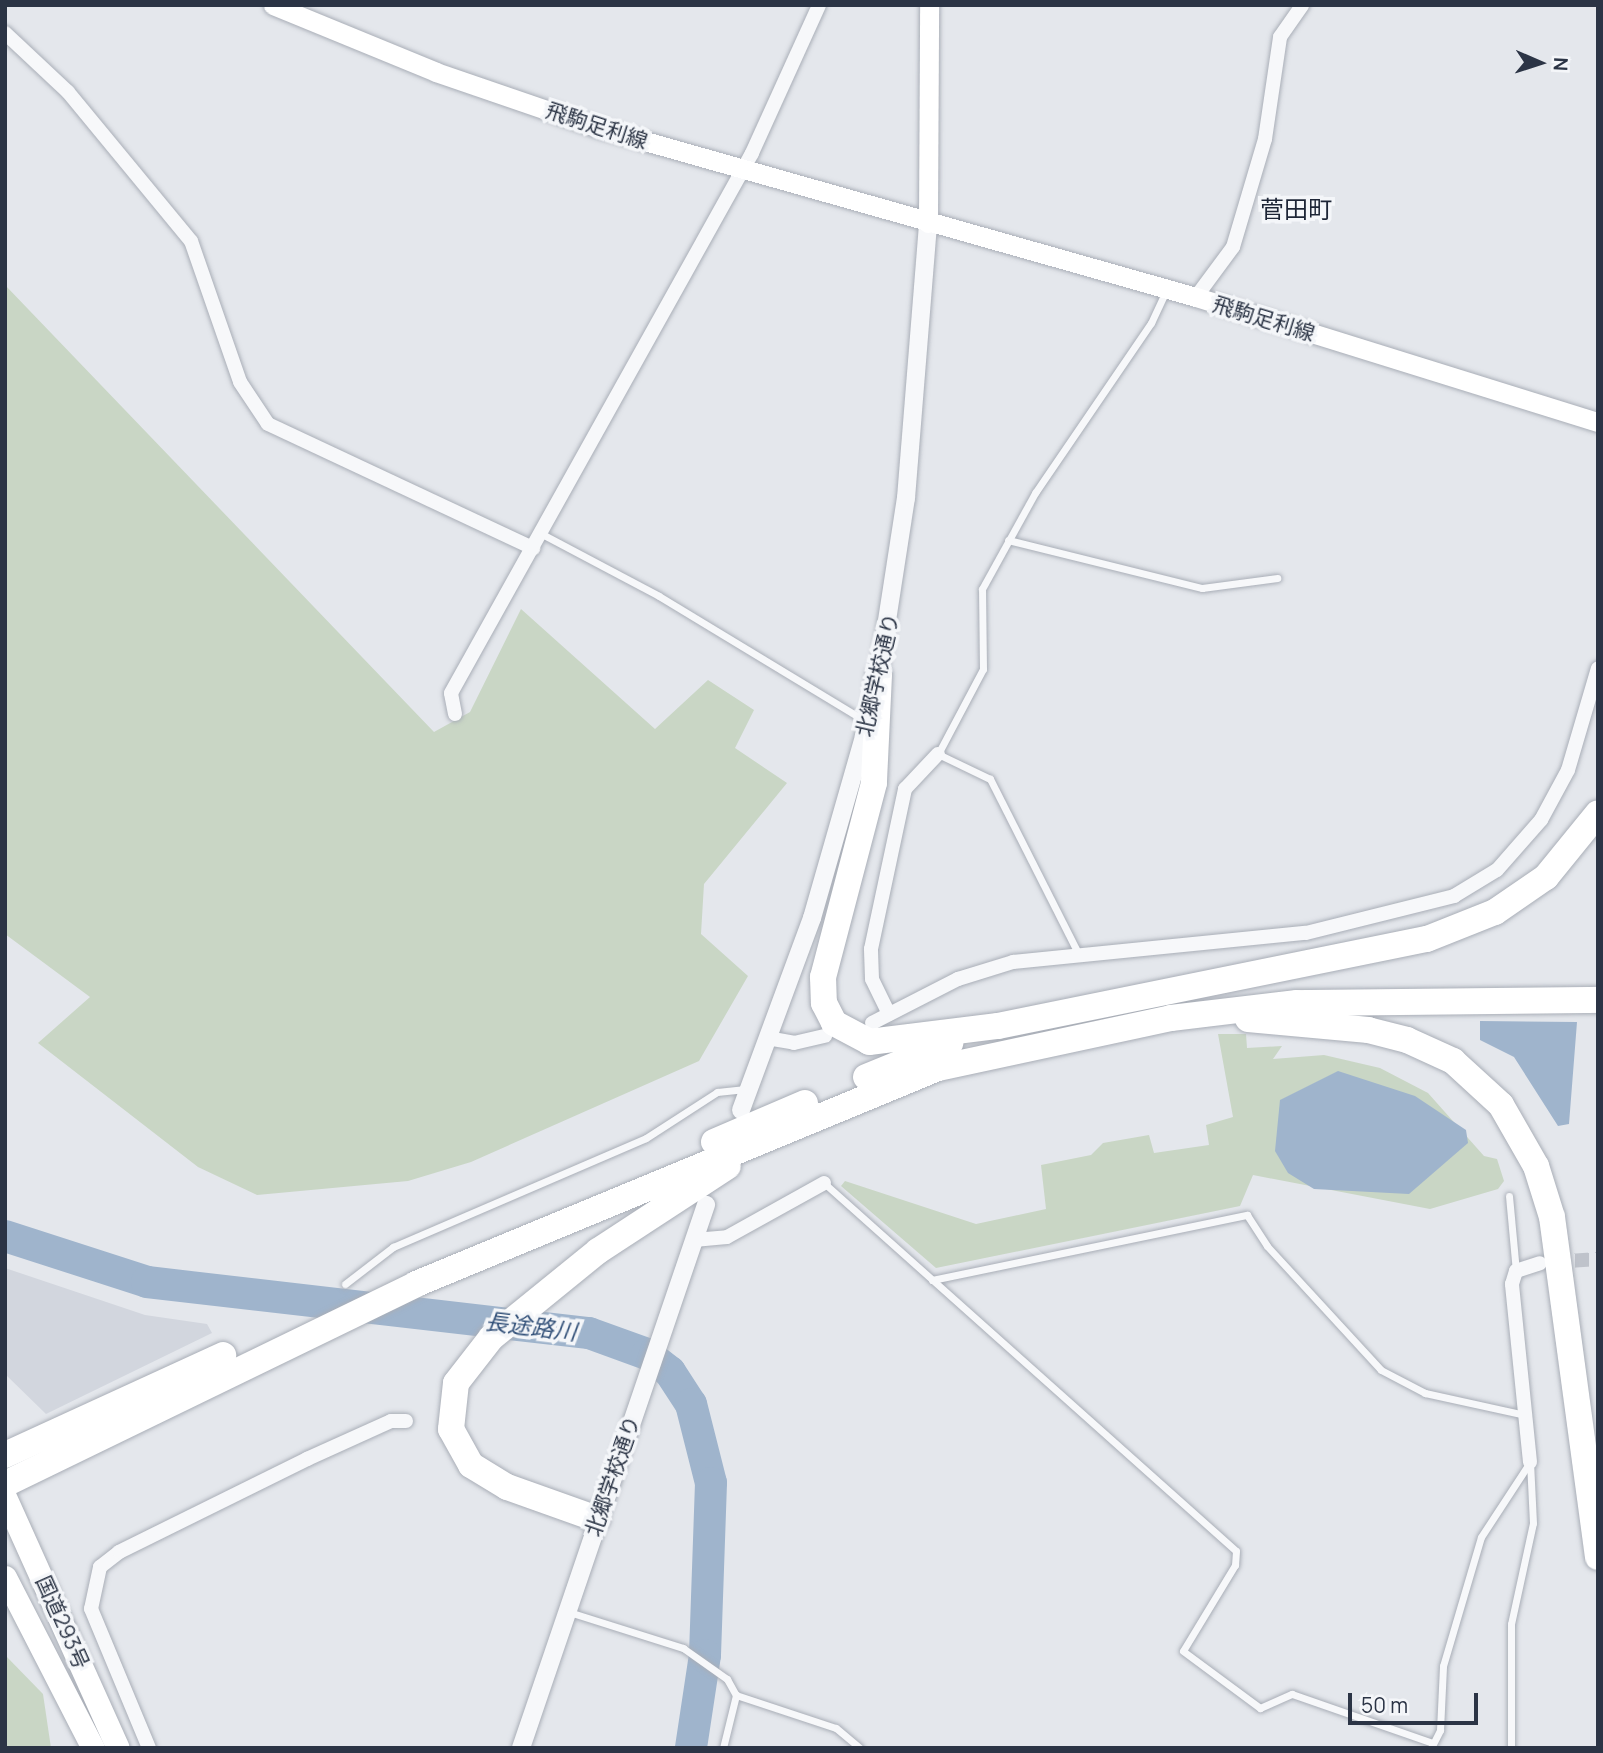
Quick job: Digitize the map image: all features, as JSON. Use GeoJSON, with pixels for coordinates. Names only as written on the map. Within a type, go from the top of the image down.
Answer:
{"type":"FeatureCollection","features":[{"type":"Feature","properties":{"kind":"highway"},"geometry":{"type":"LineString","coordinates":[[879,675],[874,783],[828,949],[824,1003],[844,1033],[869,1042],[998,1026],[1229,982],[1290,963],[1426,939],[1495,912],[1546,877],[1598,813]]}},
{"type":"Feature","properties":{"kind":"highway"},"geometry":{"type":"LineString","coordinates":[[1229,982],[1598,985]]}},
{"type":"Feature","properties":{"kind":"highway"},"geometry":{"type":"LineString","coordinates":[[409,1279],[767,1140],[938,1068],[1207,1014],[1297,1003],[1598,1000]]}},
{"type":"Feature","properties":{"kind":"highway"},"geometry":{"type":"LineString","coordinates":[[1207,1014],[1368,1030],[1407,1040],[1453,1061],[1501,1105],[1536,1166],[1552,1217],[1598,1557]]}},
{"type":"Feature","properties":{"kind":"highway"},"geometry":{"type":"LineString","coordinates":[[5,1455],[998,1026]]}},
{"type":"Feature","properties":{"kind":"highway"},"geometry":{"type":"LineString","coordinates":[[597,1519],[507,1487],[463,1454],[451,1429],[451,1399],[475,1354],[534,1302],[598,1251],[767,1140]]}},
{"type":"Feature","properties":{"kind":"highway"},"geometry":{"type":"LineString","coordinates":[[5,1485],[296,1331]]}},
{"type":"Feature","properties":{"kind":"highway","name":"国道293号"},"geometry":{"type":"LineString","coordinates":[[5,1497],[118,1748]]}},
{"type":"Feature","properties":{"kind":"highway","name":"国道293号"},"geometry":{"type":"LineString","coordinates":[[5,1577],[93,1748]]}},
{"type":"Feature","properties":{"kind":"main road","name":"飛駒足利線"},"geometry":{"type":"LineString","coordinates":[[273,5],[447,76],[743,169],[1196,297],[1598,422]]}},
{"type":"Feature","properties":{"kind":"main road"},"geometry":{"type":"LineString","coordinates":[[928,223],[929,5]]}},
{"type":"Feature","properties":{"kind":"street"},"geometry":{"type":"LineString","coordinates":[[455,714],[451,693],[743,169],[819,5]]}},
{"type":"Feature","properties":{"kind":"street"},"geometry":{"type":"LineString","coordinates":[[1196,297],[1233,247],[1265,139],[1280,37],[1303,5]]}},
{"type":"Feature","properties":{"kind":"street"},"geometry":{"type":"LineString","coordinates":[[5,33],[68,92],[191,241],[240,382],[268,424],[533,548]]}},
{"type":"Feature","properties":{"kind":"street","name":"北郷学校通り"},"geometry":{"type":"LineString","coordinates":[[741,1110],[812,918],[879,675],[906,498],[928,223]]}},
{"type":"Feature","properties":{"kind":"street"},"geometry":{"type":"LineString","coordinates":[[872,1023],[991,967],[1077,951],[1306,933],[1454,896],[1497,870],[1541,820],[1567,770],[1598,668]]}},
{"type":"Feature","properties":{"kind":"street"},"geometry":{"type":"LineString","coordinates":[[889,1014],[872,979],[871,949],[905,789],[938,754]]}},
{"type":"Feature","properties":{"kind":"street"},"geometry":{"type":"LineString","coordinates":[[767,1038],[794,1043],[825,1036]]}},
{"type":"Feature","properties":{"kind":"street"},"geometry":{"type":"LineString","coordinates":[[694,1240],[727,1237],[824,1183]]}},
{"type":"Feature","properties":{"kind":"street","name":"北郷学校通り"},"geometry":{"type":"LineString","coordinates":[[521,1748],[565,1610],[706,1205]]}},
{"type":"Feature","properties":{"kind":"street"},"geometry":{"type":"LineString","coordinates":[[1530,1462],[1516,1271],[1540,1263]]}},
{"type":"Feature","properties":{"kind":"street"},"geometry":{"type":"LineString","coordinates":[[149,1748],[91,1609],[100,1567],[119,1552],[307,1459],[391,1421],[406,1421]]}},
{"type":"Feature","properties":{"kind":"lane"},"geometry":{"type":"LineString","coordinates":[[1077,951],[990,779],[938,754],[983,669],[982,589],[1008,540],[1167,289]]}},
{"type":"Feature","properties":{"kind":"lane"},"geometry":{"type":"LineString","coordinates":[[542,534],[868,722]]}},
{"type":"Feature","properties":{"kind":"lane"},"geometry":{"type":"LineString","coordinates":[[1008,540],[1202,588],[1278,578]]}},
{"type":"Feature","properties":{"kind":"lane"},"geometry":{"type":"LineString","coordinates":[[345,1284],[393,1247],[646,1138],[717,1093],[748,1089]]}},
{"type":"Feature","properties":{"kind":"lane"},"geometry":{"type":"LineString","coordinates":[[824,1183],[1236,1550],[1235,1565],[1183,1651],[1259,1708],[1292,1694],[1432,1745],[1443,1666],[1481,1536],[1530,1462]]}},
{"type":"Feature","properties":{"kind":"lane"},"geometry":{"type":"LineString","coordinates":[[1508,1196],[1516,1271]]}},
{"type":"Feature","properties":{"kind":"lane"},"geometry":{"type":"LineString","coordinates":[[932,1280],[1247,1215],[1381,1370],[1425,1393],[1525,1415]]}},
{"type":"Feature","properties":{"kind":"lane"},"geometry":{"type":"LineString","coordinates":[[1511,1748],[1511,1623],[1533,1523],[1530,1462]]}},
{"type":"Feature","properties":{"kind":"lane"},"geometry":{"type":"LineString","coordinates":[[565,1610],[683,1648],[718,1674],[736,1695],[836,1728],[860,1748]]}},
{"type":"Feature","properties":{"kind":"lane"},"geometry":{"type":"LineString","coordinates":[[723,1748],[736,1695]]}},
{"type":"Feature","properties":{"kind":"shaded area"},"geometry":{"type":"Polygon","coordinates":[[[5,1268],[145,1315],[207,1324],[212,1333],[46,1414],[5,1374],[5,1268]]]}},
{"type":"Feature","properties":{"kind":"green space"},"geometry":{"type":"Polygon","coordinates":[[[5,285],[434,732],[470,712],[521,609],[655,729],[708,680],[754,710],[735,748],[787,783],[704,884],[701,934],[748,976],[699,1061],[471,1162],[408,1181],[257,1195],[198,1167],[38,1043],[90,997],[5,934],[5,285]]]}},
{"type":"Feature","properties":{"kind":"green space"},"geometry":{"type":"Polygon","coordinates":[[[1218,1034],[1246,1034],[1247,1048],[1282,1046],[1273,1059],[1324,1055],[1380,1068],[1428,1093],[1484,1156],[1497,1159],[1504,1181],[1498,1189],[1430,1209],[1253,1175],[1240,1206],[936,1268],[841,1186],[845,1181],[976,1224],[1046,1209],[1041,1165],[1091,1155],[1103,1143],[1149,1135],[1154,1153],[1209,1145],[1206,1125],[1233,1117],[1218,1034]]]}},
{"type":"Feature","properties":{"kind":"green space"},"geometry":{"type":"Polygon","coordinates":[[[5,1655],[43,1694],[51,1748],[5,1748],[5,1655]]]}},
{"type":"Feature","properties":{"kind":"water"},"geometry":{"type":"Polygon","coordinates":[[[1480,1021],[1577,1022],[1569,1124],[1558,1126],[1514,1057],[1480,1040],[1480,1021]]]}},
{"type":"Feature","properties":{"kind":"water"},"geometry":{"type":"Polygon","coordinates":[[[1338,1071],[1415,1096],[1466,1130],[1468,1143],[1409,1194],[1314,1189],[1288,1173],[1275,1151],[1280,1100],[1338,1071]]]}},
{"type":"Feature","properties":{"kind":"waterway","name":"長途路川"},"geometry":{"type":"LineString","coordinates":[[5,1236],[147,1282],[589,1333],[647,1354],[670,1372],[691,1404],[711,1483],[705,1655],[691,1748]]}},
{"type":"Feature","properties":{"kind":"tunnel"},"geometry":{"type":"LineString","coordinates":[[1554,1262],[1598,1259]]}},
{"type":"Feature","properties":{"kind":"district","name":"菅田町"},"geometry":{"type":"Point","coordinates":[1296,209]}}]}
